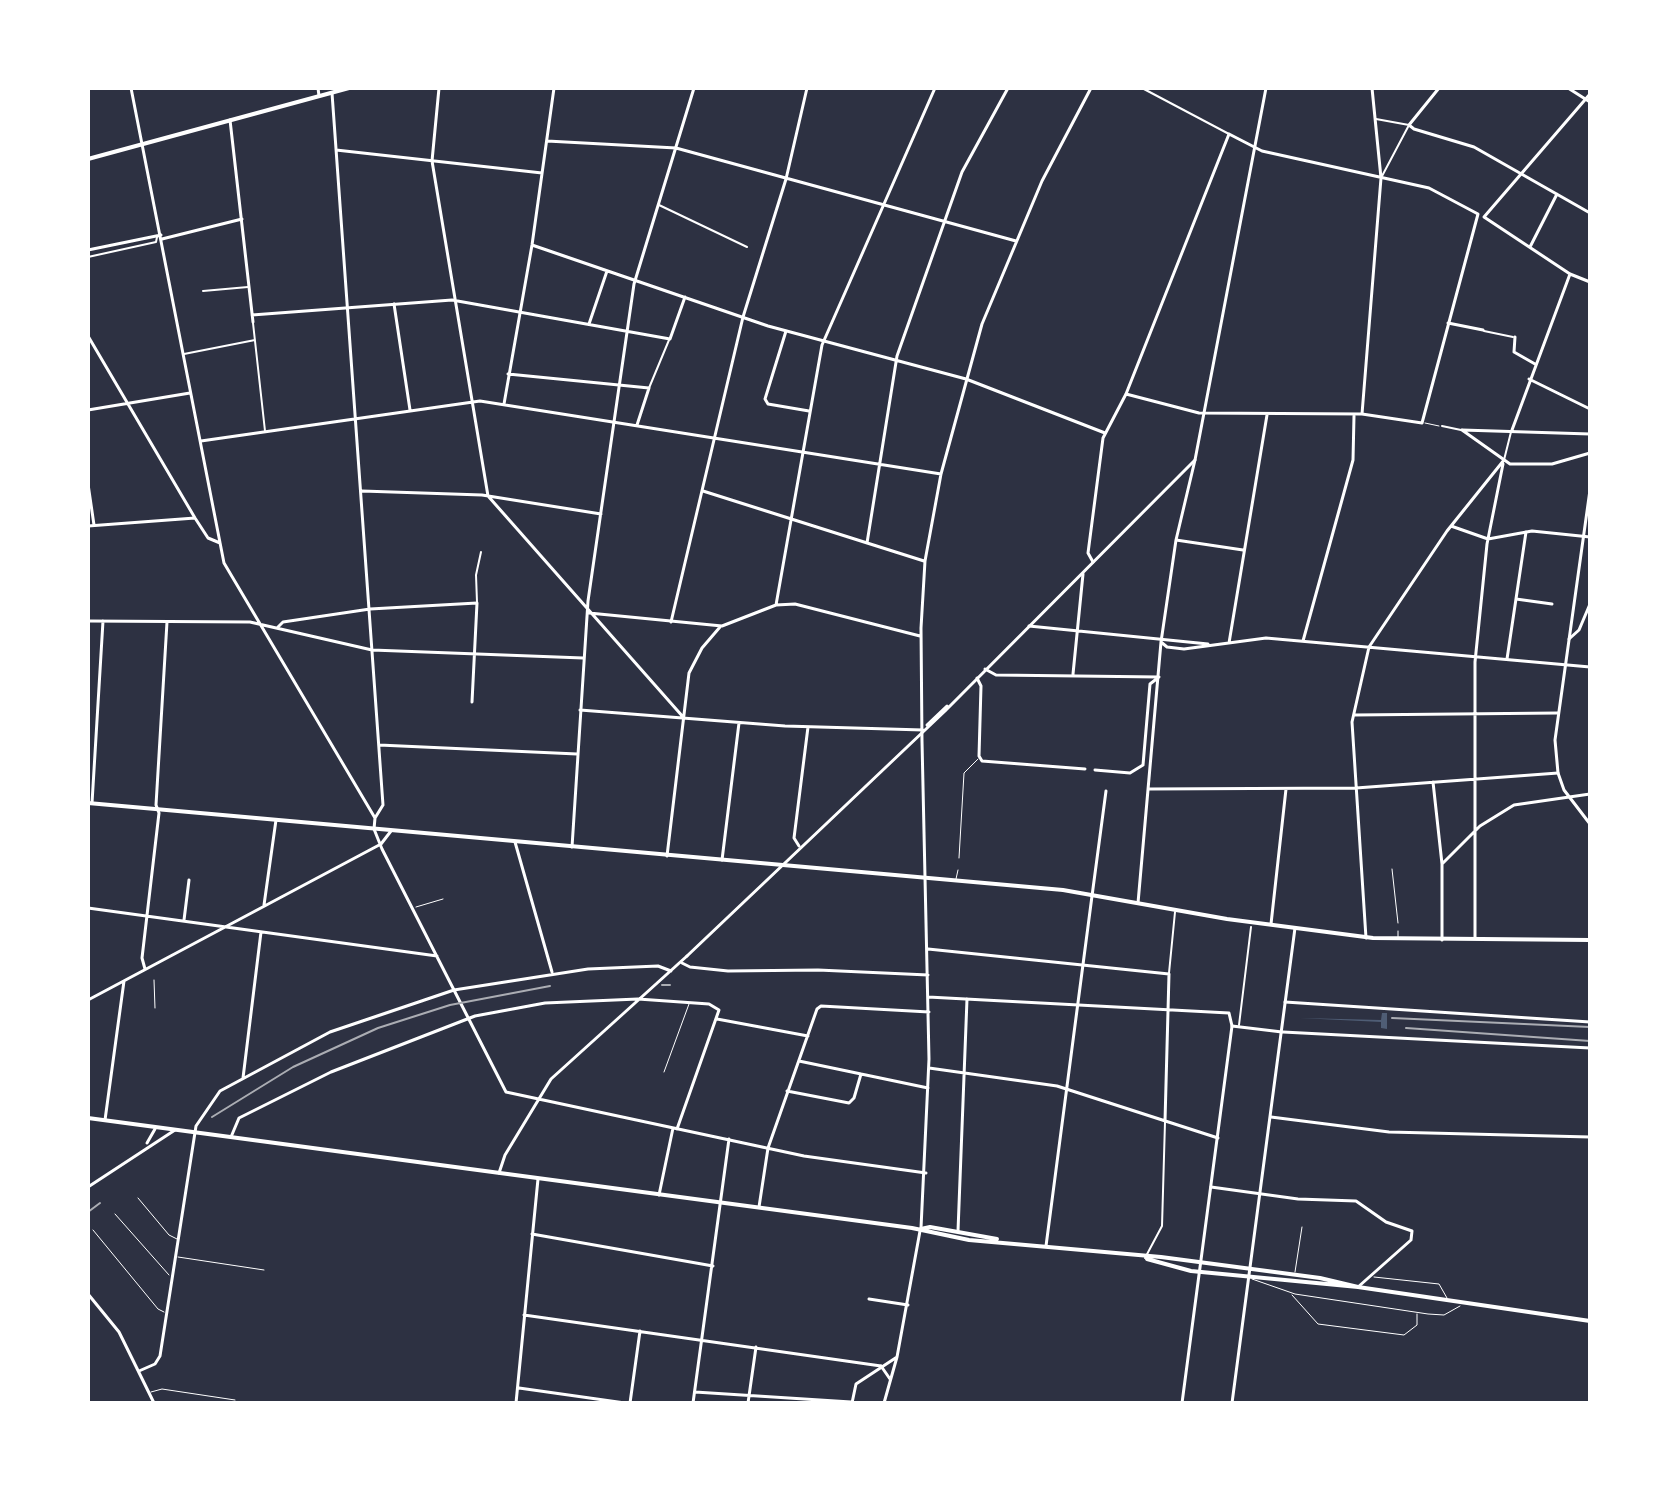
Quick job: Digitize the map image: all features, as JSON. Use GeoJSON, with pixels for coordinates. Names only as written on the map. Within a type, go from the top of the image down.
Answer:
{"type":"FeatureCollection","features":[{"type":"Feature","properties":{"kind":"main road"},"geometry":{"type":"LineString","coordinates":[[88,159],[349,88]]}},
{"type":"Feature","properties":{"kind":"main road"},"geometry":{"type":"LineString","coordinates":[[90,803],[955,880],[1092,896],[1366,938],[1590,940]]}},
{"type":"Feature","properties":{"kind":"main road"},"geometry":{"type":"LineString","coordinates":[[88,1118],[759,1208],[958,1231],[1003,1241]]}},
{"type":"Feature","properties":{"kind":"main road"},"geometry":{"type":"LineString","coordinates":[[921,1229],[969,1240],[1201,1262],[1358,1287]]}},
{"type":"Feature","properties":{"kind":"main road"},"geometry":{"type":"LineString","coordinates":[[1145,1258],[1200,1274],[1358,1287],[1590,1321]]}},
{"type":"Feature","properties":{"kind":"street"},"geometry":{"type":"LineString","coordinates":[[131,88],[224,563],[256,623],[375,818]]}},
{"type":"Feature","properties":{"kind":"street"},"geometry":{"type":"LineString","coordinates":[[318,88],[319,96]]}},
{"type":"Feature","properties":{"kind":"street"},"geometry":{"type":"LineString","coordinates":[[439,88],[432,161],[452,300],[488,496],[684,718]]}},
{"type":"Feature","properties":{"kind":"street"},"geometry":{"type":"LineString","coordinates":[[504,404],[532,245],[554,88]]}},
{"type":"Feature","properties":{"kind":"street"},"geometry":{"type":"LineString","coordinates":[[572,847],[583,658],[635,279],[694,88]]}},
{"type":"Feature","properties":{"kind":"street"},"geometry":{"type":"LineString","coordinates":[[671,622],[743,317],[786,179],[807,88]]}},
{"type":"Feature","properties":{"kind":"street"},"geometry":{"type":"LineString","coordinates":[[776,605],[801,452],[824,341],[935,88]]}},
{"type":"Feature","properties":{"kind":"street"},"geometry":{"type":"LineString","coordinates":[[867,543],[896,360],[962,172],[1008,88]]}},
{"type":"Feature","properties":{"kind":"street"},"geometry":{"type":"LineString","coordinates":[[884,1403],[908,1305],[921,1229],[926,1173],[929,1012],[922,637],[925,561],[941,474],[982,324],[1016,241],[1091,88]]}},
{"type":"Feature","properties":{"kind":"street"},"geometry":{"type":"LineString","coordinates":[[1142,88],[1256,147],[1433,189],[1570,274],[1590,282]]}},
{"type":"Feature","properties":{"kind":"street"},"geometry":{"type":"LineString","coordinates":[[1138,904],[1161,642],[1176,540],[1205,413],[1266,88]]}},
{"type":"Feature","properties":{"kind":"street"},"geometry":{"type":"LineString","coordinates":[[1362,414],[1381,178],[1372,88]]}},
{"type":"Feature","properties":{"kind":"street"},"geometry":{"type":"LineString","coordinates":[[1381,178],[1409,125],[1439,88]]}},
{"type":"Feature","properties":{"kind":"street"},"geometry":{"type":"LineString","coordinates":[[1568,88],[1588,101]]}},
{"type":"Feature","properties":{"kind":"street"},"geometry":{"type":"LineString","coordinates":[[332,93],[383,805],[375,818],[374,829],[506,1092],[768,1148],[926,1173]]}},
{"type":"Feature","properties":{"kind":"street"},"geometry":{"type":"LineString","coordinates":[[1126,394],[1205,413],[1362,414],[1422,423],[1448,323],[1481,217],[1588,101],[1590,94]]}},
{"type":"Feature","properties":{"kind":"street"},"geometry":{"type":"LineString","coordinates":[[1375,119],[1409,125],[1474,147],[1590,213]]}},
{"type":"Feature","properties":{"kind":"street"},"geometry":{"type":"LineString","coordinates":[[230,120],[265,431]]}},
{"type":"Feature","properties":{"kind":"street"},"geometry":{"type":"LineString","coordinates":[[1093,562],[1088,553],[1105,433],[1126,394],[1229,134]]}},
{"type":"Feature","properties":{"kind":"street"},"geometry":{"type":"LineString","coordinates":[[547,141],[676,148],[1016,241]]}},
{"type":"Feature","properties":{"kind":"street"},"geometry":{"type":"LineString","coordinates":[[336,150],[542,173]]}},
{"type":"Feature","properties":{"kind":"street"},"geometry":{"type":"LineString","coordinates":[[1530,247],[1557,194]]}},
{"type":"Feature","properties":{"kind":"street"},"geometry":{"type":"LineString","coordinates":[[657,204],[747,247]]}},
{"type":"Feature","properties":{"kind":"street"},"geometry":{"type":"LineString","coordinates":[[88,250],[242,219]]}},
{"type":"Feature","properties":{"kind":"street"},"geometry":{"type":"LineString","coordinates":[[88,257],[156,242],[160,237]]}},
{"type":"Feature","properties":{"kind":"street"},"geometry":{"type":"LineString","coordinates":[[532,245],[786,331],[966,379],[1105,433]]}},
{"type":"Feature","properties":{"kind":"street"},"geometry":{"type":"LineString","coordinates":[[756,251],[763,254]]}},
{"type":"Feature","properties":{"kind":"street"},"geometry":{"type":"LineString","coordinates":[[589,324],[607,270]]}},
{"type":"Feature","properties":{"kind":"street"},"geometry":{"type":"LineString","coordinates":[[1475,940],[1475,657],[1488,539],[1512,430],[1570,274]]}},
{"type":"Feature","properties":{"kind":"street"},"geometry":{"type":"LineString","coordinates":[[203,291],[249,287]]}},
{"type":"Feature","properties":{"kind":"street"},"geometry":{"type":"LineString","coordinates":[[637,426],[685,297]]}},
{"type":"Feature","properties":{"kind":"street"},"geometry":{"type":"LineString","coordinates":[[252,315],[452,300],[670,339]]}},
{"type":"Feature","properties":{"kind":"street"},"geometry":{"type":"LineString","coordinates":[[394,304],[410,410]]}},
{"type":"Feature","properties":{"kind":"street"},"geometry":{"type":"LineString","coordinates":[[1448,323],[1515,337],[1514,352],[1535,364]]}},
{"type":"Feature","properties":{"kind":"street"},"geometry":{"type":"LineString","coordinates":[[786,331],[765,399],[768,404],[809,411]]}},
{"type":"Feature","properties":{"kind":"street"},"geometry":{"type":"LineString","coordinates":[[88,336],[195,518],[208,538],[220,543]]}},
{"type":"Feature","properties":{"kind":"street"},"geometry":{"type":"LineString","coordinates":[[183,355],[255,340]]}},
{"type":"Feature","properties":{"kind":"street"},"geometry":{"type":"LineString","coordinates":[[508,374],[649,388]]}},
{"type":"Feature","properties":{"kind":"street"},"geometry":{"type":"LineString","coordinates":[[1529,379],[1590,409]]}},
{"type":"Feature","properties":{"kind":"street"},"geometry":{"type":"LineString","coordinates":[[88,410],[190,393]]}},
{"type":"Feature","properties":{"kind":"street"},"geometry":{"type":"LineString","coordinates":[[200,441],[471,401],[941,474]]}},
{"type":"Feature","properties":{"kind":"street"},"geometry":{"type":"LineString","coordinates":[[1229,643],[1267,415]]}},
{"type":"Feature","properties":{"kind":"street"},"geometry":{"type":"LineString","coordinates":[[1303,641],[1353,460],[1354,416]]}},
{"type":"Feature","properties":{"kind":"street"},"geometry":{"type":"LineString","coordinates":[[1442,426],[1462,430],[1590,434]]}},
{"type":"Feature","properties":{"kind":"street"},"geometry":{"type":"LineString","coordinates":[[1462,430],[1510,464],[1552,464],[1590,453]]}},
{"type":"Feature","properties":{"kind":"street"},"geometry":{"type":"LineString","coordinates":[[499,1173],[537,1099],[551,1079],[783,865],[1195,460]]}},
{"type":"Feature","properties":{"kind":"street"},"geometry":{"type":"LineString","coordinates":[[1366,938],[1354,715],[1369,647],[1451,526],[1504,460]]}},
{"type":"Feature","properties":{"kind":"street"},"geometry":{"type":"LineString","coordinates":[[1185,473],[1192,478]]}},
{"type":"Feature","properties":{"kind":"street"},"geometry":{"type":"LineString","coordinates":[[88,484],[94,525]]}},
{"type":"Feature","properties":{"kind":"street"},"geometry":{"type":"LineString","coordinates":[[1590,490],[1555,740],[1558,773],[1568,797],[1590,824]]}},
{"type":"Feature","properties":{"kind":"street"},"geometry":{"type":"LineString","coordinates":[[362,491],[488,496],[601,514]]}},
{"type":"Feature","properties":{"kind":"street"},"geometry":{"type":"LineString","coordinates":[[703,491],[925,561]]}},
{"type":"Feature","properties":{"kind":"street"},"geometry":{"type":"LineString","coordinates":[[88,526],[195,518]]}},
{"type":"Feature","properties":{"kind":"street"},"geometry":{"type":"LineString","coordinates":[[1451,526],[1488,539],[1526,531],[1590,537]]}},
{"type":"Feature","properties":{"kind":"street"},"geometry":{"type":"LineString","coordinates":[[1507,659],[1526,531]]}},
{"type":"Feature","properties":{"kind":"street"},"geometry":{"type":"LineString","coordinates":[[1176,540],[1244,550]]}},
{"type":"Feature","properties":{"kind":"street"},"geometry":{"type":"LineString","coordinates":[[472,702],[476,575],[481,552]]}},
{"type":"Feature","properties":{"kind":"street"},"geometry":{"type":"LineString","coordinates":[[1073,674],[1083,572]]}},
{"type":"Feature","properties":{"kind":"street"},"geometry":{"type":"LineString","coordinates":[[1516,599],[1552,604]]}},
{"type":"Feature","properties":{"kind":"street"},"geometry":{"type":"LineString","coordinates":[[277,628],[283,622],[370,609],[477,603]]}},
{"type":"Feature","properties":{"kind":"street"},"geometry":{"type":"LineString","coordinates":[[589,613],[722,626],[776,605],[795,604],[922,637]]}},
{"type":"Feature","properties":{"kind":"street"},"geometry":{"type":"LineString","coordinates":[[1569,639],[1579,630],[1590,604]]}},
{"type":"Feature","properties":{"kind":"street"},"geometry":{"type":"LineString","coordinates":[[88,621],[256,623],[372,650],[583,658]]}},
{"type":"Feature","properties":{"kind":"street"},"geometry":{"type":"LineString","coordinates":[[90,803],[103,621]]}},
{"type":"Feature","properties":{"kind":"street"},"geometry":{"type":"LineString","coordinates":[[145,969],[142,958],[157,809],[167,622]]}},
{"type":"Feature","properties":{"kind":"street"},"geometry":{"type":"LineString","coordinates":[[667,856],[689,673],[702,648],[722,626]]}},
{"type":"Feature","properties":{"kind":"street"},"geometry":{"type":"LineString","coordinates":[[1028,626],[1161,642],[1167,647],[1184,649],[1266,638],[1590,667]]}},
{"type":"Feature","properties":{"kind":"street"},"geometry":{"type":"LineString","coordinates":[[985,669],[996,675],[1159,677]]}},
{"type":"Feature","properties":{"kind":"street"},"geometry":{"type":"LineString","coordinates":[[977,677],[981,686],[980,759],[1085,769]]}},
{"type":"Feature","properties":{"kind":"street"},"geometry":{"type":"LineString","coordinates":[[1095,770],[1130,773],[1143,765],[1150,684],[1159,677]]}},
{"type":"Feature","properties":{"kind":"street"},"geometry":{"type":"LineString","coordinates":[[580,710],[739,723],[923,730]]}},
{"type":"Feature","properties":{"kind":"street"},"geometry":{"type":"LineString","coordinates":[[1354,715],[1558,713]]}},
{"type":"Feature","properties":{"kind":"street"},"geometry":{"type":"LineString","coordinates":[[722,860],[739,723]]}},
{"type":"Feature","properties":{"kind":"street"},"geometry":{"type":"LineString","coordinates":[[799,846],[794,838],[808,727]]}},
{"type":"Feature","properties":{"kind":"street"},"geometry":{"type":"LineString","coordinates":[[379,745],[577,754]]}},
{"type":"Feature","properties":{"kind":"street"},"geometry":{"type":"LineString","coordinates":[[1149,789],[1356,788],[1558,773]]}},
{"type":"Feature","properties":{"kind":"street"},"geometry":{"type":"LineString","coordinates":[[1433,782],[1442,864],[1442,940]]}},
{"type":"Feature","properties":{"kind":"street"},"geometry":{"type":"LineString","coordinates":[[1271,925],[1286,789]]}},
{"type":"Feature","properties":{"kind":"street"},"geometry":{"type":"LineString","coordinates":[[1046,1246],[1106,791]]}},
{"type":"Feature","properties":{"kind":"street"},"geometry":{"type":"LineString","coordinates":[[1442,864],[1490,818],[1514,805],[1590,794]]}},
{"type":"Feature","properties":{"kind":"street"},"geometry":{"type":"LineString","coordinates":[[264,905],[276,820]]}},
{"type":"Feature","properties":{"kind":"street"},"geometry":{"type":"LineString","coordinates":[[88,1000],[381,844],[391,831]]}},
{"type":"Feature","properties":{"kind":"street"},"geometry":{"type":"LineString","coordinates":[[515,842],[552,972]]}},
{"type":"Feature","properties":{"kind":"street"},"geometry":{"type":"LineString","coordinates":[[183,921],[189,880]]}},
{"type":"Feature","properties":{"kind":"street"},"geometry":{"type":"LineString","coordinates":[[88,908],[437,956]]}},
{"type":"Feature","properties":{"kind":"street"},"geometry":{"type":"LineString","coordinates":[[1145,1258],[1162,1226],[1169,974],[1175,911]]}},
{"type":"Feature","properties":{"kind":"street"},"geometry":{"type":"LineString","coordinates":[[1239,1025],[1251,927]]}},
{"type":"Feature","properties":{"kind":"street"},"geometry":{"type":"LineString","coordinates":[[1232,1403],[1295,928]]}},
{"type":"Feature","properties":{"kind":"street"},"geometry":{"type":"LineString","coordinates":[[243,1078],[261,932]]}},
{"type":"Feature","properties":{"kind":"street"},"geometry":{"type":"LineString","coordinates":[[928,949],[1169,974]]}},
{"type":"Feature","properties":{"kind":"street"},"geometry":{"type":"LineString","coordinates":[[681,962],[690,967],[728,971],[818,970],[928,975]]}},
{"type":"Feature","properties":{"kind":"street"},"geometry":{"type":"LineString","coordinates":[[139,1371],[159,1359],[195,1134],[198,1121],[220,1091],[330,1032],[456,992],[552,972],[658,966],[671,971]]}},
{"type":"Feature","properties":{"kind":"street"},"geometry":{"type":"LineString","coordinates":[[1170,967],[1177,967]]}},
{"type":"Feature","properties":{"kind":"street"},"geometry":{"type":"LineString","coordinates":[[105,1120],[124,980]]}},
{"type":"Feature","properties":{"kind":"street"},"geometry":{"type":"LineString","coordinates":[[928,997],[1231,1015],[1218,1138],[1182,1403]]}},
{"type":"Feature","properties":{"kind":"street"},"geometry":{"type":"LineString","coordinates":[[231,1137],[239,1118],[331,1072],[468,1016],[534,1005],[638,999],[716,1006],[716,1018],[675,1128],[659,1195]]}},
{"type":"Feature","properties":{"kind":"street"},"geometry":{"type":"LineString","coordinates":[[958,1231],[967,999]]}},
{"type":"Feature","properties":{"kind":"street"},"geometry":{"type":"LineString","coordinates":[[1285,1002],[1590,1022]]}},
{"type":"Feature","properties":{"kind":"street"},"geometry":{"type":"LineString","coordinates":[[759,1208],[768,1148],[821,1006],[929,1012]]}},
{"type":"Feature","properties":{"kind":"street"},"geometry":{"type":"LineString","coordinates":[[716,1018],[808,1036]]}},
{"type":"Feature","properties":{"kind":"street"},"geometry":{"type":"LineString","coordinates":[[1232,1026],[1282,1032],[1590,1048]]}},
{"type":"Feature","properties":{"kind":"street"},"geometry":{"type":"LineString","coordinates":[[799,1061],[929,1088]]}},
{"type":"Feature","properties":{"kind":"street"},"geometry":{"type":"LineString","coordinates":[[929,1068],[1066,1088],[1218,1138]]}},
{"type":"Feature","properties":{"kind":"street"},"geometry":{"type":"LineString","coordinates":[[787,1091],[849,1103],[861,1074]]}},
{"type":"Feature","properties":{"kind":"street"},"geometry":{"type":"LineString","coordinates":[[1271,1117],[1389,1132],[1590,1137]]}},
{"type":"Feature","properties":{"kind":"street"},"geometry":{"type":"LineString","coordinates":[[145,1146],[156,1127]]}},
{"type":"Feature","properties":{"kind":"street"},"geometry":{"type":"LineString","coordinates":[[88,1187],[145,1146],[175,1130]]}},
{"type":"Feature","properties":{"kind":"street"},"geometry":{"type":"LineString","coordinates":[[693,1403],[729,1139]]}},
{"type":"Feature","properties":{"kind":"street"},"geometry":{"type":"LineString","coordinates":[[516,1403],[538,1179]]}},
{"type":"Feature","properties":{"kind":"street"},"geometry":{"type":"LineString","coordinates":[[1211,1187],[1356,1201],[1386,1222],[1413,1233],[1411,1240],[1358,1287]]}},
{"type":"Feature","properties":{"kind":"street"},"geometry":{"type":"LineString","coordinates":[[532,1234],[713,1266]]}},
{"type":"Feature","properties":{"kind":"street"},"geometry":{"type":"LineString","coordinates":[[88,1294],[119,1332],[154,1403]]}},
{"type":"Feature","properties":{"kind":"street"},"geometry":{"type":"LineString","coordinates":[[869,1299],[908,1305]]}},
{"type":"Feature","properties":{"kind":"street"},"geometry":{"type":"LineString","coordinates":[[524,1315],[881,1366],[890,1380]]}},
{"type":"Feature","properties":{"kind":"street"},"geometry":{"type":"LineString","coordinates":[[519,1388],[628,1403],[640,1331]]}},
{"type":"Feature","properties":{"kind":"street"},"geometry":{"type":"LineString","coordinates":[[748,1403],[756,1347]]}},
{"type":"Feature","properties":{"kind":"street"},"geometry":{"type":"LineString","coordinates":[[695,1392],[852,1403],[856,1384],[897,1357]]}},
{"type":"Feature","properties":{"kind":"street"},"geometry":{"type":"LineString","coordinates":[[580,1403],[581,1397]]}},
{"type":"Feature","properties":{"kind":"lane"},"geometry":{"type":"LineString","coordinates":[[1422,423],[1442,426]]}},
{"type":"Feature","properties":{"kind":"lane"},"geometry":{"type":"LineString","coordinates":[[959,858],[964,773],[971,763],[980,759]]}},
{"type":"Feature","properties":{"kind":"lane"},"geometry":{"type":"LineString","coordinates":[[1392,869],[1398,923]]}},
{"type":"Feature","properties":{"kind":"lane"},"geometry":{"type":"LineString","coordinates":[[955,880],[958,870]]}},
{"type":"Feature","properties":{"kind":"lane"},"geometry":{"type":"LineString","coordinates":[[413,908],[443,899]]}},
{"type":"Feature","properties":{"kind":"lane"},"geometry":{"type":"LineString","coordinates":[[1397,940],[1398,931]]}},
{"type":"Feature","properties":{"kind":"lane"},"geometry":{"type":"LineString","coordinates":[[154,980],[155,1008]]}},
{"type":"Feature","properties":{"kind":"lane"},"geometry":{"type":"LineString","coordinates":[[664,1072],[689,1002]]}},
{"type":"Feature","properties":{"kind":"lane"},"geometry":{"type":"LineString","coordinates":[[138,1198],[169,1235],[178,1239]]}},
{"type":"Feature","properties":{"kind":"lane"},"geometry":{"type":"LineString","coordinates":[[115,1214],[164,1272],[172,1276]]}},
{"type":"Feature","properties":{"kind":"lane"},"geometry":{"type":"LineString","coordinates":[[1295,1275],[1302,1227]]}},
{"type":"Feature","properties":{"kind":"lane"},"geometry":{"type":"LineString","coordinates":[[93,1230],[158,1309],[167,1312]]}},
{"type":"Feature","properties":{"kind":"lane"},"geometry":{"type":"LineString","coordinates":[[176,1256],[264,1270]]}},
{"type":"Feature","properties":{"kind":"lane"},"geometry":{"type":"LineString","coordinates":[[1281,1273],[1291,1292],[1318,1324],[1404,1335],[1417,1325],[1420,1318],[1416,1312]]}},
{"type":"Feature","properties":{"kind":"lane"},"geometry":{"type":"LineString","coordinates":[[1368,1276],[1439,1284],[1448,1301]]}},
{"type":"Feature","properties":{"kind":"lane"},"geometry":{"type":"LineString","coordinates":[[1249,1280],[1291,1292],[1416,1312],[1444,1315],[1462,1303]]}},
{"type":"Feature","properties":{"kind":"lane"},"geometry":{"type":"LineString","coordinates":[[1297,1283],[1301,1280],[1352,1284]]}},
{"type":"Feature","properties":{"kind":"lane"},"geometry":{"type":"LineString","coordinates":[[149,1393],[157,1389],[235,1400]]}},
{"type":"Feature","properties":{"kind":"water"},"geometry":{"type":"Polygon","coordinates":[[[1382,1013],[1387,1013],[1387,1029],[1381,1028],[1381,1022],[1300,1018],[1381,1020],[1382,1013]]]}},
{"type":"Feature","properties":{"kind":"railway"},"geometry":{"type":"LineString","coordinates":[[662,985],[670,985]]}},
{"type":"Feature","properties":{"kind":"railway"},"geometry":{"type":"LineString","coordinates":[[212,1117],[293,1067],[378,1028],[450,1005],[550,986]]}},
{"type":"Feature","properties":{"kind":"railway"},"geometry":{"type":"LineString","coordinates":[[1392,1018],[1590,1027]]}},
{"type":"Feature","properties":{"kind":"railway"},"geometry":{"type":"LineString","coordinates":[[1406,1028],[1590,1041]]}},
{"type":"Feature","properties":{"kind":"railway"},"geometry":{"type":"LineString","coordinates":[[88,1212],[100,1203]]}}]}
